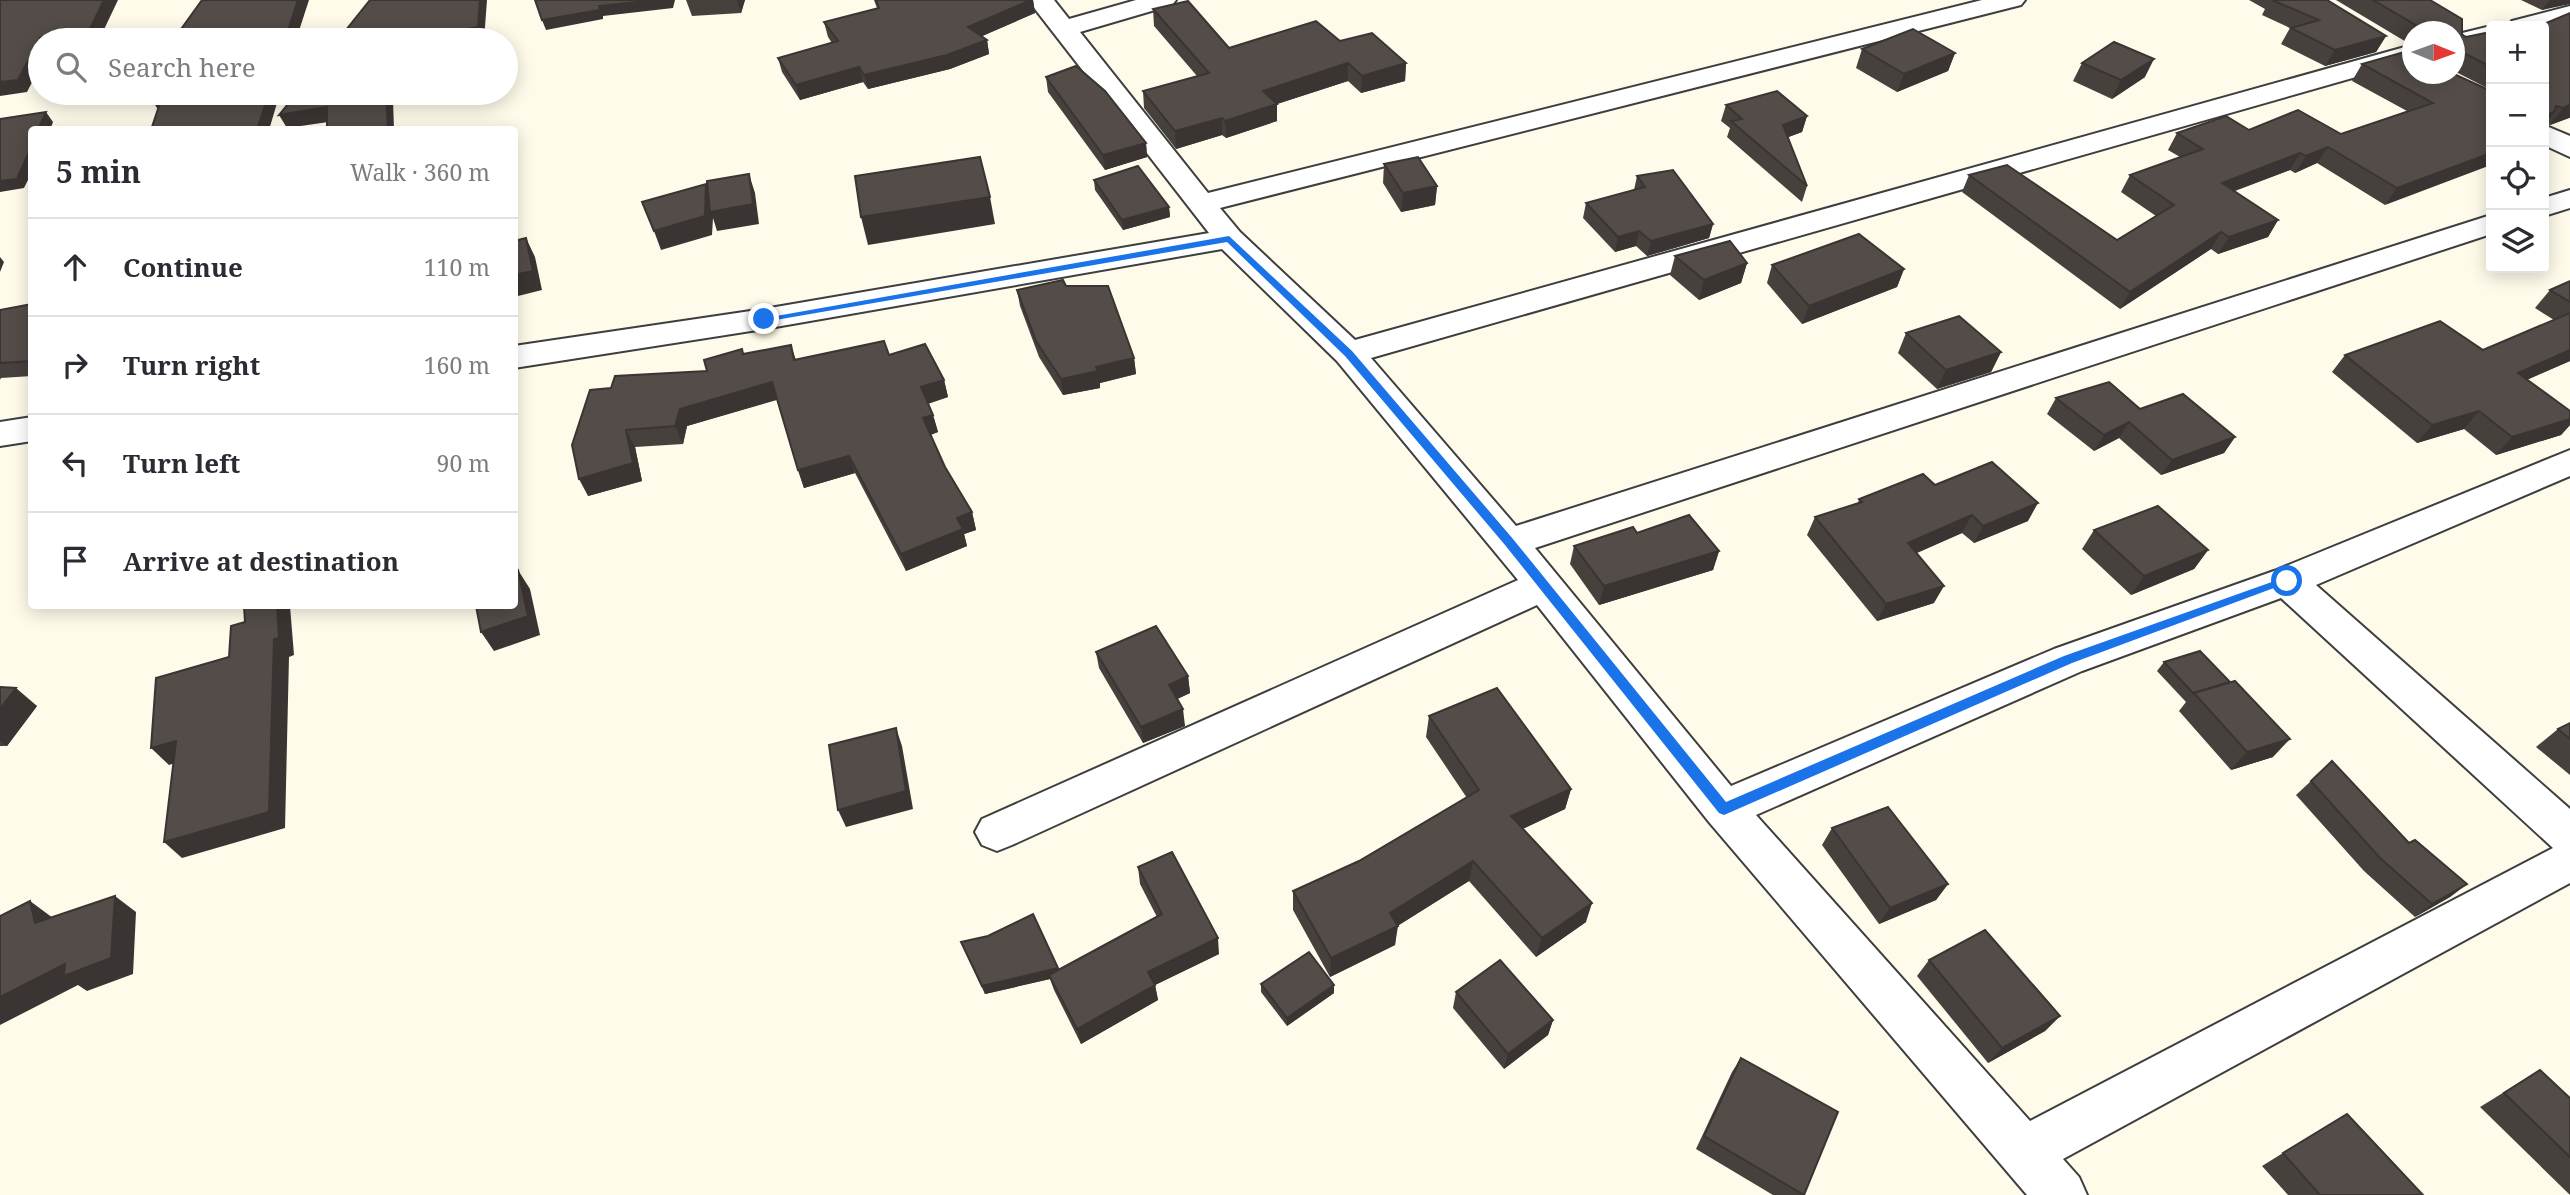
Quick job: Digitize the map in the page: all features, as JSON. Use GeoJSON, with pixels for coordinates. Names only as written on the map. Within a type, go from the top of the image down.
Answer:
{"type":"FeatureCollection","features":[{"type":"Feature","properties":{"kind":"street"},"geometry":{"type":"LineString","coordinates":[[1041,0],[1066,28],[1229,239],[1349,354],[1509,542],[1724,809],[2061,1195]]}},
{"type":"Feature","properties":{"kind":"street"},"geometry":{"type":"LineString","coordinates":[[1066,28],[1163,0]]}},
{"type":"Feature","properties":{"kind":"street"},"geometry":{"type":"LineString","coordinates":[[1201,205],[2012,0]]}},
{"type":"Feature","properties":{"kind":"street"},"geometry":{"type":"LineString","coordinates":[[2541,21],[2570,14]]}},
{"type":"Feature","properties":{"kind":"street"},"geometry":{"type":"LineString","coordinates":[[2370,34],[2402,52]]}},
{"type":"Feature","properties":{"kind":"street"},"geometry":{"type":"LineString","coordinates":[[2465,40],[2486,35]]}},
{"type":"Feature","properties":{"kind":"street"},"geometry":{"type":"LineString","coordinates":[[1349,354],[2402,58]]}},
{"type":"Feature","properties":{"kind":"street"},"geometry":{"type":"LineString","coordinates":[[2549,137],[2570,148]]}},
{"type":"Feature","properties":{"kind":"street"},"geometry":{"type":"LineString","coordinates":[[2549,205],[2570,199]]}},
{"type":"Feature","properties":{"kind":"street"},"geometry":{"type":"LineString","coordinates":[[1509,542],[2486,226]]}},
{"type":"Feature","properties":{"kind":"street"},"geometry":{"type":"LineString","coordinates":[[518,356],[764,319],[1229,239]]}},
{"type":"Feature","properties":{"kind":"street"},"geometry":{"type":"LineString","coordinates":[[0,434],[28,430]]}},
{"type":"Feature","properties":{"kind":"street"},"geometry":{"type":"LineString","coordinates":[[1724,809],[2068,660],[2287,581],[2570,462]]}},
{"type":"Feature","properties":{"kind":"street"},"geometry":{"type":"LineString","coordinates":[[2287,581],[2570,836]]}},
{"type":"Feature","properties":{"kind":"street"},"geometry":{"type":"LineString","coordinates":[[997,832],[1544,585]]}},
{"type":"Feature","properties":{"kind":"street"},"geometry":{"type":"LineString","coordinates":[[2024,1152],[2570,861]]}},
{"type":"Feature","properties":{"kind":"building"},"geometry":{"type":"Polygon","coordinates":[[[0,0],[104,0],[90,28],[28,28],[28,61],[18,80],[0,82],[0,0]]]}},
{"type":"Feature","properties":{"kind":"building"},"geometry":{"type":"Polygon","coordinates":[[[202,0],[298,0],[289,28],[182,28],[202,0]]]}},
{"type":"Feature","properties":{"kind":"building"},"geometry":{"type":"Polygon","coordinates":[[[370,0],[480,0],[478,27],[348,28],[370,0]]]}},
{"type":"Feature","properties":{"kind":"building"},"geometry":{"type":"Polygon","coordinates":[[[535,0],[656,0],[599,6],[600,10],[542,20],[535,0]]]}},
{"type":"Feature","properties":{"kind":"building"},"geometry":{"type":"Polygon","coordinates":[[[876,0],[1031,0],[968,27],[987,40],[947,55],[864,75],[859,67],[796,85],[778,58],[838,41],[824,22],[879,8],[876,0]]]}},
{"type":"Feature","properties":{"kind":"building"},"geometry":{"type":"Polygon","coordinates":[[[2272,0],[2327,0],[2386,36],[2335,50],[2291,28],[2319,20],[2272,0]]]}},
{"type":"Feature","properties":{"kind":"building"},"geometry":{"type":"Polygon","coordinates":[[[2373,0],[2430,0],[2462,19],[2462,21],[2409,21],[2373,0]]]}},
{"type":"Feature","properties":{"kind":"building"},"geometry":{"type":"Polygon","coordinates":[[[1188,1],[1229,48],[1316,21],[1340,41],[1372,33],[1406,63],[1362,76],[1348,63],[1263,91],[1277,104],[1225,121],[1222,118],[1175,131],[1143,91],[1209,73],[1153,9],[1188,1]]]}},
{"type":"Feature","properties":{"kind":"building"},"geometry":{"type":"Polygon","coordinates":[[[2570,13],[2570,105],[2563,108],[2556,106],[2554,112],[2549,114],[2549,84],[2549,22],[2570,13]]]}},
{"type":"Feature","properties":{"kind":"building"},"geometry":{"type":"Polygon","coordinates":[[[1913,29],[1955,53],[1904,74],[1862,49],[1913,29]]]}},
{"type":"Feature","properties":{"kind":"building"},"geometry":{"type":"Polygon","coordinates":[[[2486,34],[2486,64],[2466,54],[2465,36],[2486,34]]]}},
{"type":"Feature","properties":{"kind":"building"},"geometry":{"type":"Polygon","coordinates":[[[2114,42],[2154,59],[2121,80],[2082,63],[2114,42]]]}},
{"type":"Feature","properties":{"kind":"building"},"geometry":{"type":"Polygon","coordinates":[[[2402,53],[2402,84],[2465,84],[2465,79],[2486,89],[2486,155],[2397,188],[2328,147],[2306,156],[2300,153],[2222,183],[2278,220],[2229,237],[2221,232],[2130,292],[1969,175],[2007,165],[2117,240],[2174,205],[2130,175],[2203,149],[2177,133],[2226,116],[2249,130],[2298,110],[2341,134],[2433,103],[2362,64],[2402,53]]]}},
{"type":"Feature","properties":{"kind":"building"},"geometry":{"type":"Polygon","coordinates":[[[1076,66],[1105,91],[1146,143],[1103,155],[1046,77],[1076,66]]]}},
{"type":"Feature","properties":{"kind":"building"},"geometry":{"type":"Polygon","coordinates":[[[1777,91],[1807,116],[1783,125],[1807,186],[1731,121],[1742,119],[1726,105],[1777,91]]]}},
{"type":"Feature","properties":{"kind":"building"},"geometry":{"type":"Polygon","coordinates":[[[159,105],[265,105],[258,126],[152,126],[159,105]]]}},
{"type":"Feature","properties":{"kind":"building"},"geometry":{"type":"Polygon","coordinates":[[[287,105],[387,105],[388,126],[327,126],[327,107],[279,115],[287,105]]]}},
{"type":"Feature","properties":{"kind":"building"},"geometry":{"type":"Polygon","coordinates":[[[46,112],[40,126],[28,126],[28,154],[17,179],[0,181],[0,119],[46,112]]]}},
{"type":"Feature","properties":{"kind":"building"},"geometry":{"type":"Polygon","coordinates":[[[980,157],[990,197],[861,217],[855,176],[980,157]]]}},
{"type":"Feature","properties":{"kind":"building"},"geometry":{"type":"Polygon","coordinates":[[[1418,157],[1437,186],[1403,193],[1384,164],[1418,157]]]}},
{"type":"Feature","properties":{"kind":"building"},"geometry":{"type":"Polygon","coordinates":[[[1138,166],[1169,207],[1122,220],[1094,180],[1138,166]]]}},
{"type":"Feature","properties":{"kind":"building"},"geometry":{"type":"Polygon","coordinates":[[[1673,170],[1713,224],[1651,241],[1639,231],[1618,237],[1586,203],[1645,187],[1637,176],[1673,170]]]}},
{"type":"Feature","properties":{"kind":"building"},"geometry":{"type":"Polygon","coordinates":[[[749,174],[753,204],[710,212],[707,181],[749,174]]]}},
{"type":"Feature","properties":{"kind":"building"},"geometry":{"type":"Polygon","coordinates":[[[706,184],[705,216],[654,231],[642,202],[706,184]]]}},
{"type":"Feature","properties":{"kind":"building"},"geometry":{"type":"Polygon","coordinates":[[[1859,234],[1904,269],[1809,306],[1772,265],[1859,234]]]}},
{"type":"Feature","properties":{"kind":"building"},"geometry":{"type":"Polygon","coordinates":[[[526,238],[533,271],[518,274],[518,240],[526,238]]]}},
{"type":"Feature","properties":{"kind":"building"},"geometry":{"type":"Polygon","coordinates":[[[1730,241],[1747,263],[1704,280],[1675,256],[1730,241]]]}},
{"type":"Feature","properties":{"kind":"building"},"geometry":{"type":"Polygon","coordinates":[[[1063,280],[1066,286],[1108,286],[1134,358],[1096,367],[1098,371],[1061,379],[1036,341],[1017,290],[1063,280]]]}},
{"type":"Feature","properties":{"kind":"building"},"geometry":{"type":"Polygon","coordinates":[[[2570,281],[2570,302],[2550,290],[2570,281]]]}},
{"type":"Feature","properties":{"kind":"building"},"geometry":{"type":"Polygon","coordinates":[[[28,305],[28,361],[0,363],[0,310],[28,305]]]}},
{"type":"Feature","properties":{"kind":"building"},"geometry":{"type":"Polygon","coordinates":[[[2570,313],[2570,350],[2518,373],[2570,411],[2570,419],[2512,437],[2479,411],[2432,425],[2345,355],[2440,321],[2483,350],[2570,313]]]}},
{"type":"Feature","properties":{"kind":"building"},"geometry":{"type":"Polygon","coordinates":[[[1959,316],[2001,352],[1946,370],[1906,333],[1959,316]]]}},
{"type":"Feature","properties":{"kind":"building"},"geometry":{"type":"Polygon","coordinates":[[[884,341],[889,355],[925,344],[944,380],[921,387],[933,415],[923,418],[945,467],[972,512],[957,518],[963,529],[901,554],[849,456],[798,470],[772,382],[680,409],[675,426],[626,430],[633,463],[579,479],[572,445],[590,390],[611,388],[615,376],[707,371],[704,360],[742,349],[743,354],[791,345],[794,360],[884,341]]]}},
{"type":"Feature","properties":{"kind":"building"},"geometry":{"type":"Polygon","coordinates":[[[2109,382],[2140,409],[2183,394],[2235,437],[2172,460],[2129,422],[2104,435],[2056,398],[2109,382]]]}},
{"type":"Feature","properties":{"kind":"building"},"geometry":{"type":"Polygon","coordinates":[[[1992,462],[2038,503],[1983,526],[1972,515],[1908,543],[1944,586],[1886,604],[1815,517],[1862,502],[1859,499],[1923,474],[1935,485],[1992,462]]]}},
{"type":"Feature","properties":{"kind":"building"},"geometry":{"type":"Polygon","coordinates":[[[2158,506],[2208,550],[2144,576],[2094,530],[2158,506]]]}},
{"type":"Feature","properties":{"kind":"building"},"geometry":{"type":"Polygon","coordinates":[[[1689,515],[1719,551],[1604,586],[1574,546],[1633,527],[1637,533],[1689,515]]]}},
{"type":"Feature","properties":{"kind":"building"},"geometry":{"type":"Polygon","coordinates":[[[518,570],[528,616],[481,632],[477,609],[518,609],[518,570]]]}},
{"type":"Feature","properties":{"kind":"building"},"geometry":{"type":"Polygon","coordinates":[[[244,609],[277,609],[279,638],[274,639],[269,812],[164,842],[176,741],[151,748],[156,678],[229,657],[231,626],[245,622],[244,609]]]}},
{"type":"Feature","properties":{"kind":"building"},"geometry":{"type":"Polygon","coordinates":[[[1156,626],[1188,676],[1169,685],[1183,709],[1141,727],[1096,652],[1156,626]]]}},
{"type":"Feature","properties":{"kind":"building"},"geometry":{"type":"Polygon","coordinates":[[[2200,651],[2230,682],[2193,693],[2164,662],[2200,651]]]}},
{"type":"Feature","properties":{"kind":"building"},"geometry":{"type":"Polygon","coordinates":[[[2235,681],[2290,739],[2247,752],[2194,693],[2235,681]]]}},
{"type":"Feature","properties":{"kind":"building"},"geometry":{"type":"Polygon","coordinates":[[[0,687],[16,688],[0,709],[0,687]]]}},
{"type":"Feature","properties":{"kind":"building"},"geometry":{"type":"Polygon","coordinates":[[[1497,688],[1571,789],[1511,816],[1592,903],[1542,938],[1473,861],[1390,913],[1398,926],[1331,958],[1293,891],[1359,861],[1479,790],[1429,716],[1497,688]]]}},
{"type":"Feature","properties":{"kind":"building"},"geometry":{"type":"Polygon","coordinates":[[[2570,723],[2570,739],[2558,729],[2570,723]]]}},
{"type":"Feature","properties":{"kind":"building"},"geometry":{"type":"Polygon","coordinates":[[[896,728],[906,791],[838,810],[829,745],[896,728]]]}},
{"type":"Feature","properties":{"kind":"building"},"geometry":{"type":"Polygon","coordinates":[[[2332,761],[2409,843],[2415,840],[2467,884],[2432,904],[2380,858],[2311,781],[2332,761]]]}},
{"type":"Feature","properties":{"kind":"building"},"geometry":{"type":"Polygon","coordinates":[[[1888,807],[1948,884],[1890,908],[1832,828],[1888,807]]]}},
{"type":"Feature","properties":{"kind":"building"},"geometry":{"type":"Polygon","coordinates":[[[1172,852],[1218,938],[1148,972],[1155,985],[1077,1029],[1049,975],[1162,914],[1138,867],[1172,852]]]}},
{"type":"Feature","properties":{"kind":"building"},"geometry":{"type":"Polygon","coordinates":[[[115,896],[111,958],[64,976],[65,964],[0,997],[0,916],[30,901],[35,923],[115,896]]]}},
{"type":"Feature","properties":{"kind":"building"},"geometry":{"type":"Polygon","coordinates":[[[1033,914],[1058,968],[982,986],[961,942],[988,936],[1033,914]]]}},
{"type":"Feature","properties":{"kind":"building"},"geometry":{"type":"Polygon","coordinates":[[[1985,930],[2060,1016],[2002,1048],[1929,960],[1985,930]]]}},
{"type":"Feature","properties":{"kind":"building"},"geometry":{"type":"Polygon","coordinates":[[[1309,952],[1334,985],[1287,1018],[1261,984],[1309,952]]]}},
{"type":"Feature","properties":{"kind":"building"},"geometry":{"type":"Polygon","coordinates":[[[1500,960],[1553,1020],[1508,1054],[1456,992],[1500,960]]]}},
{"type":"Feature","properties":{"kind":"building"},"geometry":{"type":"Polygon","coordinates":[[[1741,1058],[1838,1112],[1804,1195],[1704,1136],[1741,1058]]]}},
{"type":"Feature","properties":{"kind":"building"},"geometry":{"type":"Polygon","coordinates":[[[2540,1070],[2570,1098],[2570,1157],[2504,1093],[2540,1070]]]}},
{"type":"Feature","properties":{"kind":"building"},"geometry":{"type":"Polygon","coordinates":[[[2347,1114],[2423,1195],[2320,1195],[2283,1153],[2347,1114]]]}},
{"type":"Feature","properties":{"kind":"route"},"geometry":{"type":"LineString","coordinates":[[764,319],[1229,239],[1349,354],[1509,542],[1724,809],[2068,660],[2287,581]]}}]}
